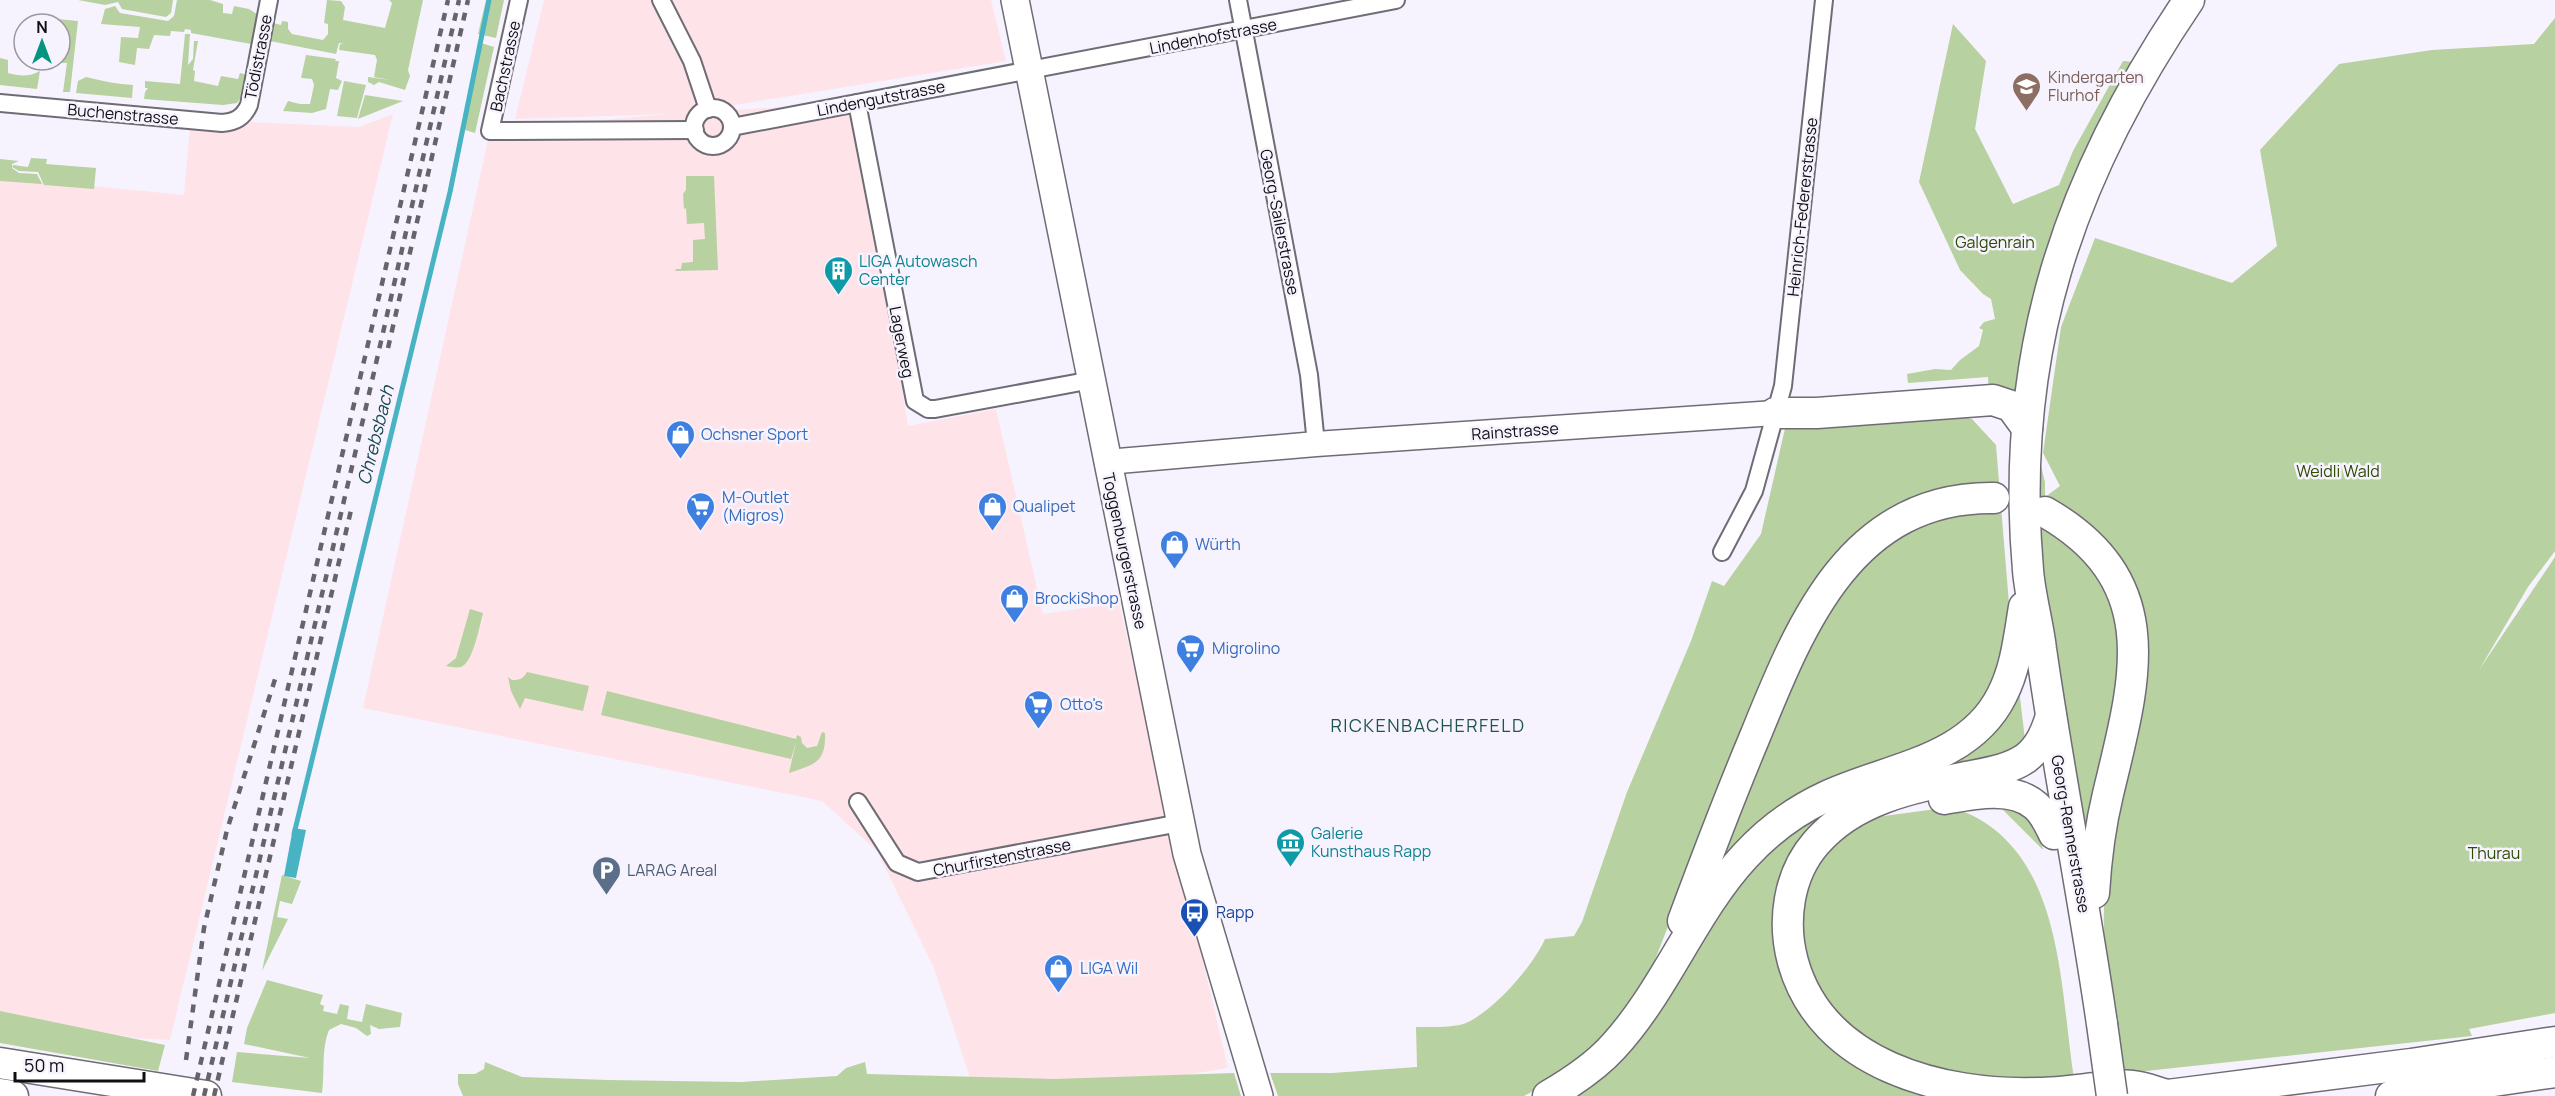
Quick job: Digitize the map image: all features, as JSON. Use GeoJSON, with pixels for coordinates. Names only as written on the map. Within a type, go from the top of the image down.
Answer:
{"type":"FeatureCollection","features":[{"type":"Feature","properties":{"kind":"highway","name":"Georg-Rennerstrasse"},"geometry":{"type":"LineString","coordinates":[[2095,1096],[2091,947],[2028,572],[2025,498],[2027,428],[2034,369],[2047,302],[2080,196],[2105,140],[2152,55],[2188,0]]}},
{"type":"Feature","properties":{"kind":"highway"},"geometry":{"type":"LineString","coordinates":[[1775,413],[1817,413],[1993,400],[2011,406],[2027,428]]}},
{"type":"Feature","properties":{"kind":"highway"},"geometry":{"type":"LineString","coordinates":[[1658,983],[1781,671],[1825,589],[1860,550],[1888,528],[1922,509],[1953,500],[1994,498]]}},
{"type":"Feature","properties":{"kind":"highway"},"geometry":{"type":"LineString","coordinates":[[2045,512],[2068,525],[2104,560],[2120,588],[2133,638],[2131,694],[2098,847],[2091,947]]}},
{"type":"Feature","properties":{"kind":"highway","name":"Georg-Rennerstrasse"},"geometry":{"type":"LineString","coordinates":[[2028,572],[2024,607],[2029,653],[2027,678],[2041,782],[2054,834],[2093,1025],[2112,1096]]}},
{"type":"Feature","properties":{"kind":"highway"},"geometry":{"type":"LineString","coordinates":[[1548,1096],[1586,1072],[1613,1047],[1640,1014],[1732,870],[1779,825],[1826,796],[1938,755],[1978,728],[2002,695],[2012,671],[2024,607]]}},
{"type":"Feature","properties":{"kind":"highway"},"geometry":{"type":"LineString","coordinates":[[2051,716],[2046,733],[2037,748],[2021,761],[2005,768],[1892,794],[1849,813],[1831,826],[1816,843],[1799,870],[1788,905],[1788,940],[1794,966],[1810,1000],[1833,1030],[1859,1050],[1887,1066],[1916,1078],[1965,1090],[2039,1094],[2130,1085],[2163,1096],[2411,1064],[2555,1042]]}},
{"type":"Feature","properties":{"kind":"highway"},"geometry":{"type":"LineString","coordinates":[[1872,803],[1895,806],[1964,795],[1998,793],[2016,796],[2036,806],[2046,818],[2054,834]]}},
{"type":"Feature","properties":{"kind":"highway"},"geometry":{"type":"LineString","coordinates":[[0,1064],[206,1096]]}},
{"type":"Feature","properties":{"kind":"highway"},"geometry":{"type":"LineString","coordinates":[[2391,1096],[2555,1072]]}},
{"type":"Feature","properties":{"kind":"highway"},"geometry":{"type":"LineString","coordinates":[[0,1094],[13,1096]]}},
{"type":"Feature","properties":{"kind":"main road","name":"Toggenburgerstrasse"},"geometry":{"type":"LineString","coordinates":[[1015,0],[1180,823],[1203,912],[1256,1085]]}},
{"type":"Feature","properties":{"kind":"street","name":"Tödistrasse"},"geometry":{"type":"LineString","coordinates":[[244,114],[251,96],[269,0]]}},
{"type":"Feature","properties":{"kind":"street","name":"Bachstrasse"},"geometry":{"type":"LineString","coordinates":[[519,0],[490,131],[694,130]]}},
{"type":"Feature","properties":{"kind":"street"},"geometry":{"type":"LineString","coordinates":[[661,0],[692,61],[708,109]]}},
{"type":"Feature","properties":{"kind":"street","name":"Georg-Sailerstrasse"},"geometry":{"type":"LineString","coordinates":[[1238,0],[1309,375],[1316,444]]}},
{"type":"Feature","properties":{"kind":"street","name":"Lindenhofstrasse"},"geometry":{"type":"LineString","coordinates":[[1030,70],[1396,0]]}},
{"type":"Feature","properties":{"kind":"street","name":"Heinrich-Federerstrasse"},"geometry":{"type":"LineString","coordinates":[[1775,413],[1783,386],[1824,0]]}},
{"type":"Feature","properties":{"kind":"street","name":"Lindengutstrasse"},"geometry":{"type":"LineString","coordinates":[[732,127],[1030,70]]}},
{"type":"Feature","properties":{"kind":"street","name":"Buchenstrasse"},"geometry":{"type":"LineString","coordinates":[[0,103],[222,123],[235,121],[244,114]]}},
{"type":"Feature","properties":{"kind":"street","name":"Lagerweg"},"geometry":{"type":"LineString","coordinates":[[857,103],[915,401],[928,409],[935,409],[1092,380]]}},
{"type":"Feature","properties":{"kind":"street"},"geometry":{"type":"LineString","coordinates":[[708,109],[719,109],[724,112],[729,116],[732,127],[726,141],[716,146],[710,146],[700,140],[694,130],[696,119],[708,109]]}},
{"type":"Feature","properties":{"kind":"street"},"geometry":{"type":"LineString","coordinates":[[1722,552],[1754,491],[1775,413]]}},
{"type":"Feature","properties":{"kind":"street","name":"Rainstrasse"},"geometry":{"type":"LineString","coordinates":[[1107,462],[1316,444],[1775,413]]}},
{"type":"Feature","properties":{"kind":"street","name":"Churfirstenstrasse"},"geometry":{"type":"LineString","coordinates":[[858,802],[897,863],[918,872],[1180,823]]}},
{"type":"Feature","properties":{"kind":"shaded area"},"geometry":{"type":"Polygon","coordinates":[[[544,0],[991,0],[1006,61],[691,112],[857,103],[908,426],[996,409],[1043,614],[1119,603],[1228,1068],[1055,1096],[970,1078],[934,968],[877,851],[822,801],[363,708],[490,131],[668,114],[515,119],[544,0]]]}},
{"type":"Feature","properties":{"kind":"shaded area"},"geometry":{"type":"Polygon","coordinates":[[[393,114],[170,1040],[136,1038],[0,1013],[0,177],[184,195],[190,127],[251,122],[359,127],[393,114]]]}},
{"type":"Feature","properties":{"kind":"green space"},"geometry":{"type":"Polygon","coordinates":[[[78,0],[173,0],[171,13],[166,17],[122,9],[118,2],[105,5],[78,0]]]}},
{"type":"Feature","properties":{"kind":"green space"},"geometry":{"type":"Polygon","coordinates":[[[177,0],[210,0],[223,4],[223,13],[232,14],[234,6],[249,9],[257,14],[251,44],[191,33],[191,30],[185,29],[184,32],[171,31],[170,36],[154,35],[149,49],[137,48],[135,65],[119,62],[121,37],[138,38],[140,27],[101,24],[105,9],[115,6],[120,13],[168,21],[174,16],[177,0]]]}},
{"type":"Feature","properties":{"kind":"green space"},"geometry":{"type":"Polygon","coordinates":[[[327,0],[341,1],[345,7],[343,20],[385,28],[392,3],[389,0],[423,0],[408,70],[410,76],[405,90],[379,82],[374,85],[368,82],[368,77],[391,80],[374,77],[377,60],[375,55],[339,50],[340,44],[344,44],[339,43],[336,54],[270,41],[273,23],[281,25],[282,21],[288,22],[288,29],[292,34],[323,40],[328,34],[328,24],[324,23],[327,0]]]}},
{"type":"Feature","properties":{"kind":"green space"},"geometry":{"type":"Polygon","coordinates":[[[486,0],[504,0],[496,38],[478,34],[486,0]]]}},
{"type":"Feature","properties":{"kind":"green space","name":"Weidli Wald"},"geometry":{"type":"Polygon","coordinates":[[[2555,18],[2555,551],[2528,587],[2479,670],[2555,557],[2555,1013],[2469,1029],[2472,1036],[2118,1074],[2106,977],[2105,879],[2143,678],[2143,642],[2138,608],[2127,576],[2107,545],[2077,516],[2045,498],[2045,518],[2081,542],[2106,570],[2120,602],[2126,637],[2125,673],[2120,711],[2098,809],[2088,881],[2081,836],[2067,785],[2054,698],[2039,538],[2039,458],[2045,482],[2045,497],[2060,486],[2043,453],[2061,327],[2095,238],[2232,283],[2277,246],[2260,150],[2339,64],[2432,50],[2534,44],[2555,18]]]}},
{"type":"Feature","properties":{"kind":"green space"},"geometry":{"type":"Polygon","coordinates":[[[72,20],[78,21],[70,92],[63,92],[66,72],[72,72],[72,20]]]}},
{"type":"Feature","properties":{"kind":"green space","name":"Galgenrain"},"geometry":{"type":"Polygon","coordinates":[[[1953,24],[1986,61],[1975,129],[2013,204],[2059,185],[2073,151],[2123,61],[2136,62],[2093,143],[2058,223],[2032,306],[2017,397],[1989,393],[1988,377],[1908,383],[1907,374],[1935,369],[1951,370],[1979,346],[1983,330],[1979,328],[1984,322],[1995,319],[1991,299],[1983,294],[1960,270],[1919,182],[1953,24]]]}},
{"type":"Feature","properties":{"kind":"green space"},"geometry":{"type":"Polygon","coordinates":[[[185,34],[190,34],[188,65],[193,59],[194,41],[198,41],[193,70],[195,71],[194,81],[218,86],[221,76],[238,79],[240,73],[247,75],[242,96],[237,103],[223,105],[144,99],[148,88],[145,88],[145,81],[180,84],[185,34]]]}},
{"type":"Feature","properties":{"kind":"green space"},"geometry":{"type":"Polygon","coordinates":[[[481,43],[494,47],[475,133],[462,129],[481,43]]]}},
{"type":"Feature","properties":{"kind":"green space"},"geometry":{"type":"Polygon","coordinates":[[[306,55],[339,61],[336,78],[342,81],[338,90],[330,89],[326,109],[312,113],[283,111],[288,101],[310,104],[314,85],[312,79],[301,78],[306,55]]]}},
{"type":"Feature","properties":{"kind":"green space"},"geometry":{"type":"Polygon","coordinates":[[[0,58],[8,60],[8,73],[24,75],[40,72],[37,89],[0,85],[0,58]]]}},
{"type":"Feature","properties":{"kind":"green space"},"geometry":{"type":"Polygon","coordinates":[[[86,77],[133,85],[132,98],[76,93],[78,81],[86,77]]]}},
{"type":"Feature","properties":{"kind":"green space"},"geometry":{"type":"Polygon","coordinates":[[[344,81],[366,85],[357,118],[337,116],[344,81]]]}},
{"type":"Feature","properties":{"kind":"green space"},"geometry":{"type":"Polygon","coordinates":[[[365,95],[403,101],[358,119],[365,95]]]}},
{"type":"Feature","properties":{"kind":"green space"},"geometry":{"type":"Polygon","coordinates":[[[31,158],[47,159],[46,164],[96,168],[94,189],[44,185],[38,172],[19,171],[12,167],[13,165],[28,167],[31,158]]]}},
{"type":"Feature","properties":{"kind":"green space"},"geometry":{"type":"Polygon","coordinates":[[[0,159],[19,161],[12,164],[12,168],[19,173],[37,174],[42,184],[0,181],[0,159]]]}},
{"type":"Feature","properties":{"kind":"green space"},"geometry":{"type":"Polygon","coordinates":[[[686,176],[714,176],[718,270],[675,271],[681,269],[682,263],[693,262],[693,240],[705,239],[704,223],[687,224],[683,194],[686,190],[686,176]]]}},
{"type":"Feature","properties":{"kind":"green space"},"geometry":{"type":"Polygon","coordinates":[[[1947,413],[1972,419],[1996,445],[2009,604],[2007,644],[2002,672],[1971,721],[1882,766],[1702,889],[1860,535],[1678,901],[1651,970],[1618,1023],[1566,1073],[1524,1096],[1278,1096],[1270,1073],[1332,1073],[1417,1067],[1416,1027],[1455,1026],[1477,1017],[1512,987],[1532,962],[1545,939],[1574,936],[1582,922],[1627,792],[1691,641],[1712,581],[1724,586],[1761,534],[1786,424],[1947,413]]]}},
{"type":"Feature","properties":{"kind":"green space"},"geometry":{"type":"Polygon","coordinates":[[[470,609],[483,613],[472,651],[461,667],[446,666],[456,658],[470,609]]]}},
{"type":"Feature","properties":{"kind":"green space"},"geometry":{"type":"Polygon","coordinates":[[[527,672],[589,686],[583,711],[525,698],[520,709],[511,691],[508,677],[512,680],[523,678],[527,672]]]}},
{"type":"Feature","properties":{"kind":"green space"},"geometry":{"type":"Polygon","coordinates":[[[2019,689],[2026,748],[1807,835],[1788,976],[1939,1096],[1564,1096],[1754,858],[1840,799],[2019,689]]]}},
{"type":"Feature","properties":{"kind":"green space"},"geometry":{"type":"Polygon","coordinates":[[[607,691],[796,739],[797,735],[801,737],[802,743],[807,748],[817,746],[822,732],[825,733],[823,751],[817,761],[789,773],[796,742],[791,759],[601,715],[607,691]]]}},
{"type":"Feature","properties":{"kind":"green space"},"geometry":{"type":"Polygon","coordinates":[[[1997,804],[2015,811],[2033,824],[2043,850],[1997,804]]]}},
{"type":"Feature","properties":{"kind":"green space"},"geometry":{"type":"Polygon","coordinates":[[[1951,807],[1988,825],[2016,851],[2036,883],[2049,920],[2058,960],[2074,1079],[1957,1078],[1881,1051],[1835,1019],[1809,979],[1797,906],[1823,849],[1869,818],[1951,807]]]}},
{"type":"Feature","properties":{"kind":"green space"},"geometry":{"type":"Polygon","coordinates":[[[282,875],[301,881],[292,904],[280,901],[277,917],[288,919],[262,971],[282,875]]]}},
{"type":"Feature","properties":{"kind":"green space"},"geometry":{"type":"Polygon","coordinates":[[[267,980],[323,995],[320,1004],[324,1006],[323,1011],[337,1014],[340,1004],[349,1006],[347,1019],[362,1022],[366,1004],[402,1013],[400,1027],[379,1029],[370,1025],[371,1034],[367,1036],[356,1028],[341,1024],[329,1030],[324,1052],[322,1093],[232,1082],[237,1052],[310,1058],[244,1044],[247,1028],[267,980]]]}},
{"type":"Feature","properties":{"kind":"green space"},"geometry":{"type":"Polygon","coordinates":[[[0,1011],[165,1045],[158,1071],[0,1043],[0,1011]]]}},
{"type":"Feature","properties":{"kind":"green space"},"geometry":{"type":"Polygon","coordinates":[[[485,1062],[522,1077],[741,1082],[837,1076],[846,1068],[865,1062],[867,1074],[1055,1079],[1234,1073],[1241,1096],[463,1096],[458,1084],[458,1074],[475,1074],[484,1069],[485,1062]]]}},
{"type":"Feature","properties":{"kind":"water"},"geometry":{"type":"Polygon","coordinates":[[[293,828],[306,830],[296,878],[284,876],[293,828]]]}},
{"type":"Feature","properties":{"kind":"waterway","name":"Chrebsbach"},"geometry":{"type":"LineString","coordinates":[[294,834],[450,192],[489,0]]}},
{"type":"Feature","properties":{"kind":"railway"},"geometry":{"type":"LineString","coordinates":[[193,1096],[448,0]]}},
{"type":"Feature","properties":{"kind":"railway"},"geometry":{"type":"LineString","coordinates":[[204,1096],[459,0]]}},
{"type":"Feature","properties":{"kind":"railway"},"geometry":{"type":"LineString","coordinates":[[388,348],[468,0]]}},
{"type":"Feature","properties":{"kind":"railway"},"geometry":{"type":"LineString","coordinates":[[214,1096],[352,506]]}},
{"type":"Feature","properties":{"kind":"railway"},"geometry":{"type":"LineString","coordinates":[[186,1060],[204,928],[227,830],[277,673]]}},
{"type":"Feature","properties":{"kind":"place","name":"Kindergarten Flurhof"},"geometry":{"type":"Point","coordinates":[2027,112]}},
{"type":"Feature","properties":{"kind":"place","name":"LIGA Autowasch Center"},"geometry":{"type":"Point","coordinates":[838,296]}},
{"type":"Feature","properties":{"kind":"place","name":"Ochsner Sport"},"geometry":{"type":"Point","coordinates":[680,460]}},
{"type":"Feature","properties":{"kind":"place","name":"M-Outlet (Migros)"},"geometry":{"type":"Point","coordinates":[701,532]}},
{"type":"Feature","properties":{"kind":"place","name":"Qualipet"},"geometry":{"type":"Point","coordinates":[992,532]}},
{"type":"Feature","properties":{"kind":"place","name":"Würth"},"geometry":{"type":"Point","coordinates":[1174,570]}},
{"type":"Feature","properties":{"kind":"place","name":"BrockiShop"},"geometry":{"type":"Point","coordinates":[1014,624]}},
{"type":"Feature","properties":{"kind":"place","name":"Migrolino"},"geometry":{"type":"Point","coordinates":[1191,674]}},
{"type":"Feature","properties":{"kind":"place","name":"Otto's"},"geometry":{"type":"Point","coordinates":[1039,730]}},
{"type":"Feature","properties":{"kind":"place","name":"Galerie Kunsthaus Rapp"},"geometry":{"type":"Point","coordinates":[1290,868]}},
{"type":"Feature","properties":{"kind":"place","name":"LARAG Areal"},"geometry":{"type":"Point","coordinates":[606,896]}},
{"type":"Feature","properties":{"kind":"place","name":"Rapp"},"geometry":{"type":"Point","coordinates":[1195,938]}},
{"type":"Feature","properties":{"kind":"place","name":"LIGA Wil"},"geometry":{"type":"Point","coordinates":[1059,994]}},
{"type":"Feature","properties":{"kind":"district","name":"RICKENBACHERFELD"},"geometry":{"type":"Point","coordinates":[1428,725]}},
{"type":"Feature","properties":{"kind":"park label","name":"Thurau"},"geometry":{"type":"Point","coordinates":[2494,853]}}]}
